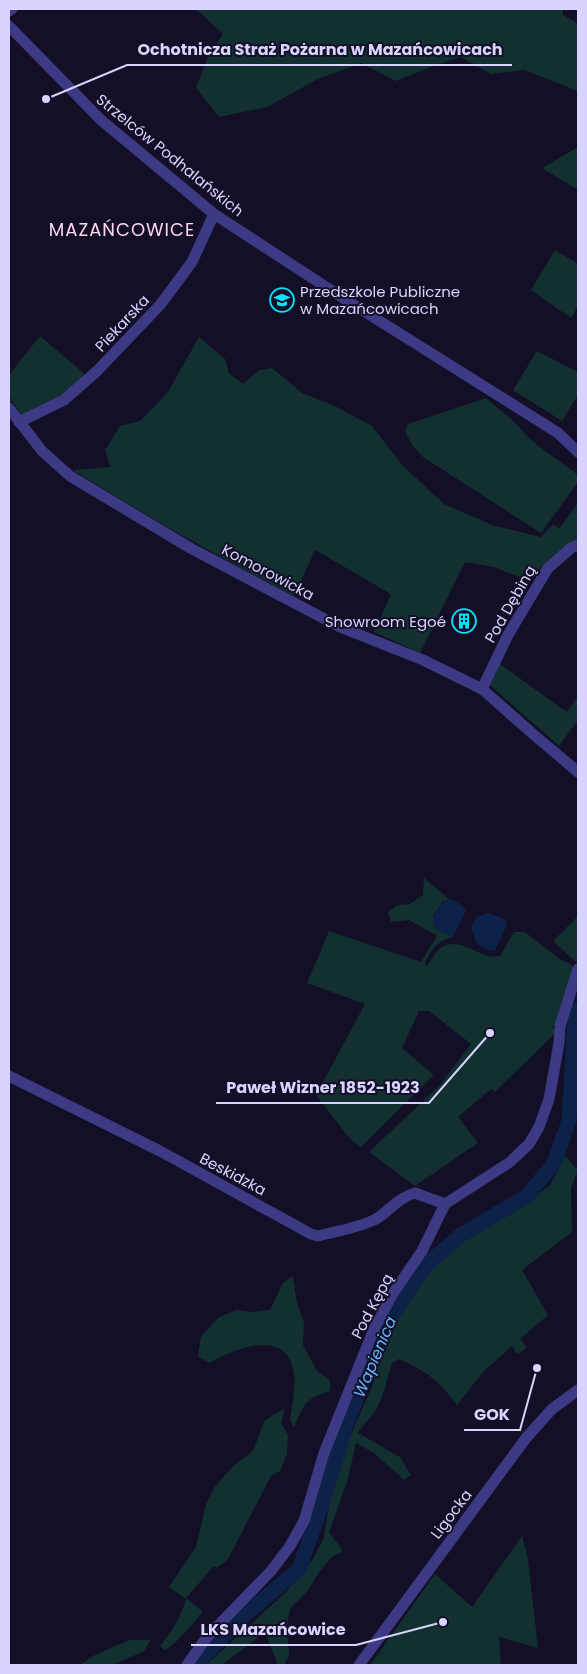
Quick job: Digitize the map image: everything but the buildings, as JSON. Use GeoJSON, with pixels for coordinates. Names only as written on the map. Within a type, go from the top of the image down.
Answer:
{"type":"FeatureCollection","features":[{"type":"Feature","properties":{"kind":"street"},"geometry":{"type":"LineString","coordinates":[[9,12],[12,9]]}},
{"type":"Feature","properties":{"kind":"street","name":"Strzelców Podhalańskich"},"geometry":{"type":"LineString","coordinates":[[9,26],[101,120],[214,214],[343,298],[558,433],[578,452]]}},
{"type":"Feature","properties":{"kind":"street","name":"Piekarska"},"geometry":{"type":"LineString","coordinates":[[19,422],[64,400],[97,371],[160,305],[192,262],[214,214]]}},
{"type":"Feature","properties":{"kind":"street","name":"Komorowicka"},"geometry":{"type":"LineString","coordinates":[[9,408],[42,451],[70,476],[192,549],[340,627],[423,660],[482,689],[578,772]]}},
{"type":"Feature","properties":{"kind":"street","name":"Pod Dębiną"},"geometry":{"type":"LineString","coordinates":[[482,689],[508,635],[548,568],[571,548],[578,545]]}},
{"type":"Feature","properties":{"kind":"street"},"geometry":{"type":"LineString","coordinates":[[445,1204],[510,1162],[529,1144],[539,1127],[549,1099],[560,1026],[578,969]]}},
{"type":"Feature","properties":{"kind":"street","name":"Beskidzka"},"geometry":{"type":"LineString","coordinates":[[9,1076],[160,1150],[311,1234],[318,1236],[368,1222],[390,1209],[402,1199],[415,1194],[445,1204]]}},
{"type":"Feature","properties":{"kind":"street","name":"Pod Kępą"},"geometry":{"type":"LineString","coordinates":[[187,1665],[207,1637],[270,1571],[290,1546],[304,1521],[324,1453],[374,1329],[392,1295],[422,1251],[445,1204]]}},
{"type":"Feature","properties":{"kind":"street","name":"Ligocka"},"geometry":{"type":"LineString","coordinates":[[359,1665],[526,1438],[552,1409],[578,1390]]}},
{"type":"Feature","properties":{"kind":"green space"},"geometry":{"type":"Polygon","coordinates":[[[196,9],[563,9],[563,15],[578,24],[578,91],[524,70],[491,74],[461,57],[396,81],[361,63],[318,79],[267,107],[219,117],[196,88],[208,56],[223,34],[196,9]]]}},
{"type":"Feature","properties":{"kind":"green space"},"geometry":{"type":"Polygon","coordinates":[[[578,147],[578,190],[542,168],[578,147]]]}},
{"type":"Feature","properties":{"kind":"green space"},"geometry":{"type":"Polygon","coordinates":[[[555,250],[578,264],[578,306],[571,318],[531,290],[555,250]]]}},
{"type":"Feature","properties":{"kind":"green space"},"geometry":{"type":"Polygon","coordinates":[[[40,336],[87,376],[62,397],[22,416],[9,396],[9,375],[40,336]]]}},
{"type":"Feature","properties":{"kind":"green space"},"geometry":{"type":"Polygon","coordinates":[[[199,337],[225,359],[229,373],[243,384],[259,370],[272,368],[302,393],[335,406],[372,426],[402,465],[444,504],[492,525],[541,537],[553,524],[559,529],[578,503],[578,539],[551,557],[529,581],[494,567],[465,562],[420,653],[374,632],[391,594],[315,550],[294,596],[182,535],[73,470],[110,467],[105,450],[120,426],[140,421],[168,392],[199,337]]]}},
{"type":"Feature","properties":{"kind":"green space"},"geometry":{"type":"Polygon","coordinates":[[[537,351],[578,372],[578,395],[562,421],[513,390],[537,351]]]}},
{"type":"Feature","properties":{"kind":"green space"},"geometry":{"type":"Polygon","coordinates":[[[486,398],[511,419],[532,441],[578,475],[578,482],[541,533],[423,457],[412,445],[405,431],[408,424],[486,398]]]}},
{"type":"Feature","properties":{"kind":"green space"},"geometry":{"type":"Polygon","coordinates":[[[500,664],[567,712],[578,696],[578,720],[559,746],[490,685],[500,664]]]}},
{"type":"Feature","properties":{"kind":"green space"},"geometry":{"type":"Polygon","coordinates":[[[424,878],[449,899],[443,901],[433,916],[436,929],[453,937],[436,946],[425,963],[427,966],[437,951],[442,947],[454,944],[489,956],[500,956],[514,932],[525,932],[558,958],[575,967],[557,1024],[552,1027],[557,1031],[495,1092],[491,1089],[458,1117],[478,1143],[415,1186],[369,1152],[439,1086],[471,1044],[429,1011],[419,1011],[402,1048],[434,1075],[361,1147],[350,1139],[316,1095],[365,1004],[307,983],[329,931],[421,962],[437,936],[409,920],[391,922],[388,912],[397,905],[410,904],[423,895],[424,878]]]}},
{"type":"Feature","properties":{"kind":"green space"},"geometry":{"type":"Polygon","coordinates":[[[578,916],[578,962],[577,963],[553,941],[578,916]]]}},
{"type":"Feature","properties":{"kind":"green space"},"geometry":{"type":"Polygon","coordinates":[[[565,1156],[578,1170],[571,1188],[572,1232],[522,1270],[548,1315],[520,1339],[527,1348],[517,1354],[512,1346],[483,1372],[457,1405],[438,1383],[418,1368],[399,1359],[392,1363],[378,1405],[358,1433],[400,1457],[411,1475],[404,1480],[374,1453],[356,1443],[347,1482],[329,1532],[343,1551],[332,1557],[319,1572],[308,1590],[290,1609],[287,1625],[289,1656],[284,1665],[278,1665],[265,1632],[222,1665],[206,1665],[285,1593],[313,1559],[324,1537],[329,1506],[347,1443],[372,1387],[381,1353],[398,1319],[422,1279],[453,1248],[486,1225],[526,1204],[550,1185],[565,1156]]]}},
{"type":"Feature","properties":{"kind":"green space"},"geometry":{"type":"Polygon","coordinates":[[[293,1276],[297,1303],[304,1322],[303,1345],[317,1371],[330,1380],[330,1391],[315,1397],[306,1404],[294,1428],[290,1420],[294,1392],[294,1374],[290,1360],[282,1351],[272,1346],[260,1345],[233,1352],[210,1363],[198,1357],[201,1336],[219,1317],[236,1310],[252,1312],[270,1310],[283,1283],[293,1276]]]}},
{"type":"Feature","properties":{"kind":"green space"},"geometry":{"type":"Polygon","coordinates":[[[285,1408],[281,1423],[288,1435],[287,1454],[280,1471],[271,1476],[228,1559],[217,1568],[214,1566],[186,1598],[203,1612],[176,1642],[165,1650],[160,1646],[176,1624],[186,1599],[169,1587],[196,1547],[206,1504],[214,1488],[232,1467],[253,1451],[265,1420],[285,1408]]]}},
{"type":"Feature","properties":{"kind":"green space"},"geometry":{"type":"Polygon","coordinates":[[[522,1536],[528,1559],[538,1648],[499,1637],[501,1665],[370,1665],[435,1574],[472,1607],[522,1536]]]}},
{"type":"Feature","properties":{"kind":"green space"},"geometry":{"type":"Polygon","coordinates":[[[129,1640],[151,1640],[144,1651],[113,1665],[80,1665],[95,1655],[129,1640]]]}},
{"type":"Feature","properties":{"kind":"water"},"geometry":{"type":"Polygon","coordinates":[[[449,899],[457,902],[466,910],[453,937],[436,928],[433,921],[440,907],[449,899]]]}},
{"type":"Feature","properties":{"kind":"water"},"geometry":{"type":"Polygon","coordinates":[[[488,913],[505,919],[507,925],[495,950],[490,951],[477,944],[471,928],[476,917],[488,913]]]}},
{"type":"Feature","properties":{"kind":"waterway","name":"Wapienica"},"geometry":{"type":"LineString","coordinates":[[195,1665],[246,1614],[299,1569],[321,1507],[346,1424],[390,1318],[426,1265],[461,1235],[527,1196],[554,1163],[569,1121],[575,1017],[578,1010]]}},
{"type":"Feature","properties":{"kind":"place","name":"Ochotnicza Straż Pożarna w Mazańcowicach"},"geometry":{"type":"Point","coordinates":[46,99]}},
{"type":"Feature","properties":{"kind":"place","name":"Przedszkole Publiczne w Mazańcowicach"},"geometry":{"type":"Point","coordinates":[282,300]}},
{"type":"Feature","properties":{"kind":"place","name":"Showroom Egoé"},"geometry":{"type":"Point","coordinates":[464,621]}},
{"type":"Feature","properties":{"kind":"place","name":"Paweł Wizner 1852-1923"},"geometry":{"type":"Point","coordinates":[490,1033]}},
{"type":"Feature","properties":{"kind":"place","name":"GOK"},"geometry":{"type":"Point","coordinates":[537,1368]}},
{"type":"Feature","properties":{"kind":"place","name":"LKS Mazańcowice"},"geometry":{"type":"Point","coordinates":[443,1622]}},
{"type":"Feature","properties":{"kind":"district","name":"MAZAŃCOWICE"},"geometry":{"type":"Point","coordinates":[122,229]}}]}
